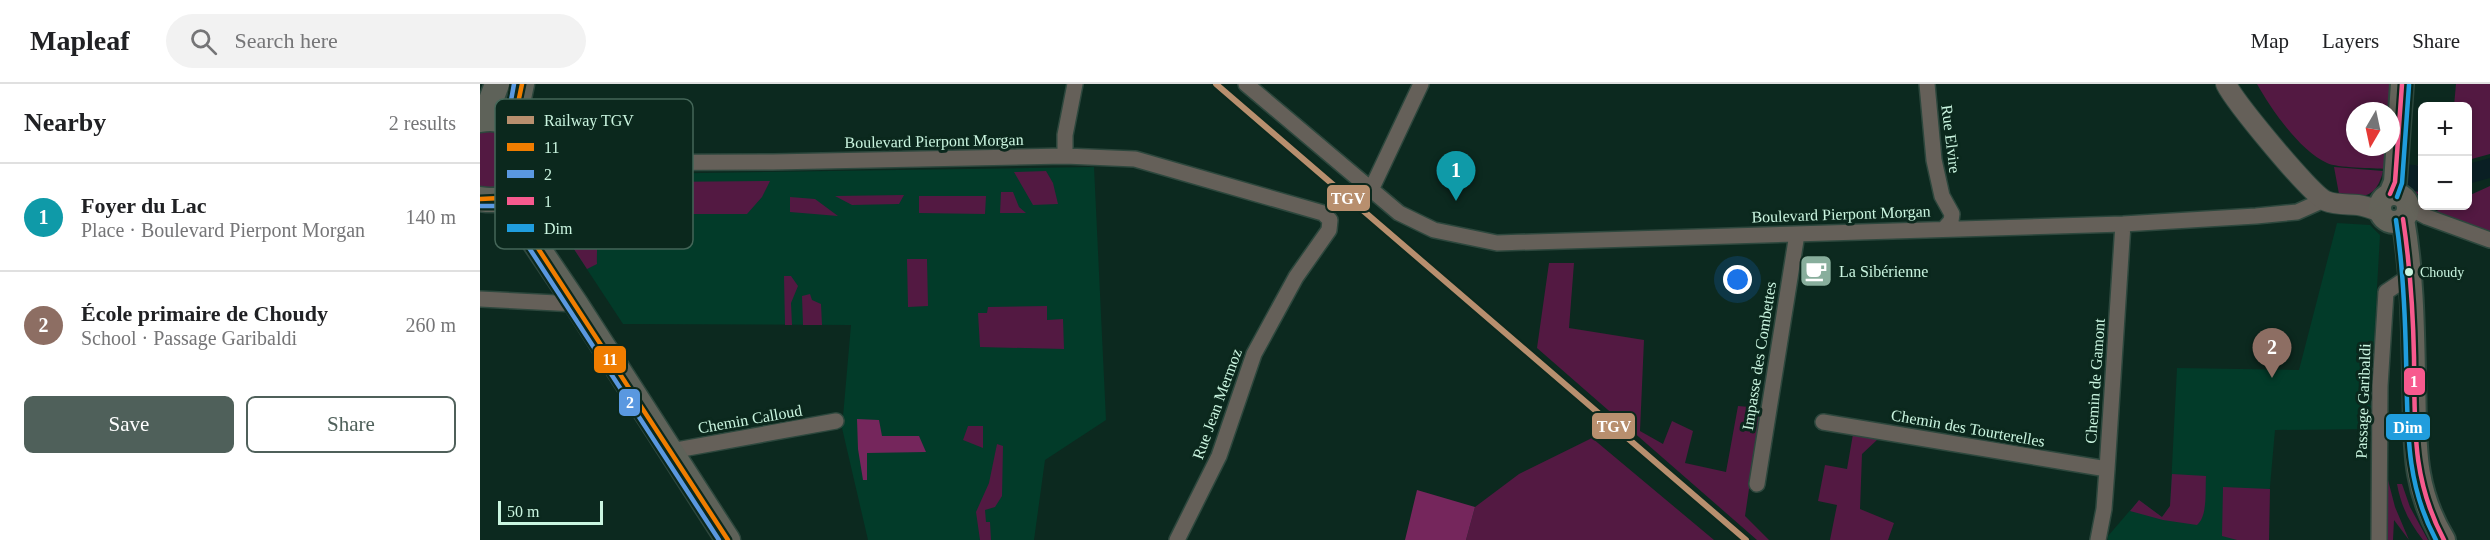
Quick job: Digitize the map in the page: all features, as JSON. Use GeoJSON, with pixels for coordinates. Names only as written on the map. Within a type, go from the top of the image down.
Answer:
{"type":"FeatureCollection","features":[{"type":"Feature","properties":{"kind":"main road"},"geometry":{"type":"LineString","coordinates":[[2402,84],[2390,204],[2409,251],[2413,318],[2416,470],[2423,498],[2444,540]]}},
{"type":"Feature","properties":{"kind":"main road"},"geometry":{"type":"LineString","coordinates":[[2390,204],[2405,240],[2413,318]]}},
{"type":"Feature","properties":{"kind":"main road"},"geometry":{"type":"LineString","coordinates":[[533,249],[576,304],[728,540]]}},
{"type":"Feature","properties":{"kind":"street"},"geometry":{"type":"LineString","coordinates":[[1065,156],[1065,135],[1075,84]]}},
{"type":"Feature","properties":{"kind":"street","name":"Boulevard Pierpont Morgan"},"geometry":{"type":"LineString","coordinates":[[1246,84],[1398,213],[1434,230],[1497,243],[2123,224],[2297,212],[2321,197]]}},
{"type":"Feature","properties":{"kind":"street"},"geometry":{"type":"LineString","coordinates":[[1371,190],[1421,84]]}},
{"type":"Feature","properties":{"kind":"street","name":"Rue Elvire"},"geometry":{"type":"LineString","coordinates":[[1927,84],[1934,160],[1942,196],[1952,214],[1951,221],[1944,229]]}},
{"type":"Feature","properties":{"kind":"street"},"geometry":{"type":"LineString","coordinates":[[2226,84],[2230,93],[2252,120],[2321,197],[2390,204],[2490,240]]}},
{"type":"Feature","properties":{"kind":"street","name":"Boulevard Pierpont Morgan"},"geometry":{"type":"LineString","coordinates":[[693,162],[1065,156],[1135,159],[1312,209],[1323,213],[1330,220]]}},
{"type":"Feature","properties":{"kind":"street","name":"Rue Jean Mermoz"},"geometry":{"type":"LineString","coordinates":[[1177,540],[1219,456],[1254,354],[1296,278],[1329,230],[1330,220]]}},
{"type":"Feature","properties":{"kind":"street","name":"Chemin de Gamont"},"geometry":{"type":"LineString","coordinates":[[2097,540],[2104,509],[2123,224]]}},
{"type":"Feature","properties":{"kind":"street","name":"Impasse des Combettes"},"geometry":{"type":"LineString","coordinates":[[1757,484],[1797,234]]}},
{"type":"Feature","properties":{"kind":"street","name":"Passage Garibaldi"},"geometry":{"type":"LineString","coordinates":[[2379,540],[2380,386],[2386,292],[2410,276]]}},
{"type":"Feature","properties":{"kind":"street"},"geometry":{"type":"LineString","coordinates":[[480,299],[576,304]]}},
{"type":"Feature","properties":{"kind":"street","name":"Chemin Calloud"},"geometry":{"type":"LineString","coordinates":[[671,451],[836,421]]}},
{"type":"Feature","properties":{"kind":"street","name":"Chemin des Tourterelles"},"geometry":{"type":"LineString","coordinates":[[1823,422],[2107,469]]}},
{"type":"Feature","properties":{"kind":"shaded area"},"geometry":{"type":"Polygon","coordinates":[[[2257,84],[2395,84],[2392,102],[2346,102],[2346,156],[2388,156],[2387,169],[2356,168],[2327,163],[2297,139],[2270,105],[2257,84]]]}},
{"type":"Feature","properties":{"kind":"shaded area"},"geometry":{"type":"Polygon","coordinates":[[[2456,84],[2490,84],[2490,154],[2472,159],[2472,102],[2454,102],[2456,84]]]}},
{"type":"Feature","properties":{"kind":"shaded area"},"geometry":{"type":"Polygon","coordinates":[[[485,131],[495,133],[495,187],[480,188],[480,133],[485,131]]]}},
{"type":"Feature","properties":{"kind":"shaded area"},"geometry":{"type":"Polygon","coordinates":[[[2418,165],[2418,194],[2406,181],[2408,170],[2418,165]]]}},
{"type":"Feature","properties":{"kind":"shaded area"},"geometry":{"type":"Polygon","coordinates":[[[1094,167],[1106,420],[1045,460],[1034,540],[868,540],[842,428],[851,325],[623,324],[574,249],[693,249],[693,173],[1094,167]]]}},
{"type":"Feature","properties":{"kind":"shaded area"},"geometry":{"type":"Polygon","coordinates":[[[2334,167],[2383,171],[2373,191],[2355,197],[2339,194],[2334,167]]]}},
{"type":"Feature","properties":{"kind":"shaded area"},"geometry":{"type":"Polygon","coordinates":[[[1046,171],[1053,183],[1058,204],[1033,205],[1014,172],[1046,171]]]}},
{"type":"Feature","properties":{"kind":"shaded area"},"geometry":{"type":"Polygon","coordinates":[[[770,181],[762,197],[747,214],[693,214],[693,182],[770,181]]]}},
{"type":"Feature","properties":{"kind":"shaded area"},"geometry":{"type":"Polygon","coordinates":[[[2490,186],[2490,234],[2432,213],[2439,210],[2472,210],[2472,194],[2490,186]]]}},
{"type":"Feature","properties":{"kind":"shaded area"},"geometry":{"type":"Polygon","coordinates":[[[1001,192],[1013,192],[1019,207],[1026,213],[1000,213],[1001,192]]]}},
{"type":"Feature","properties":{"kind":"shaded area"},"geometry":{"type":"Polygon","coordinates":[[[904,195],[899,204],[852,205],[835,196],[904,195]]]}},
{"type":"Feature","properties":{"kind":"shaded area"},"geometry":{"type":"Polygon","coordinates":[[[919,196],[986,196],[985,214],[919,213],[919,196]]]}},
{"type":"Feature","properties":{"kind":"shaded area"},"geometry":{"type":"Polygon","coordinates":[[[790,197],[815,199],[838,216],[790,212],[790,197]]]}},
{"type":"Feature","properties":{"kind":"shaded area"},"geometry":{"type":"Polygon","coordinates":[[[2337,223],[2370,225],[2380,235],[2373,359],[2367,365],[2366,401],[2371,406],[2371,429],[2275,430],[2268,509],[2269,540],[2108,540],[2108,536],[2139,500],[2162,517],[2170,506],[2177,368],[2299,370],[2337,223]]]}},
{"type":"Feature","properties":{"kind":"shaded area"},"geometry":{"type":"Polygon","coordinates":[[[574,249],[597,249],[597,264],[587,269],[574,249]]]}},
{"type":"Feature","properties":{"kind":"shaded area"},"geometry":{"type":"Polygon","coordinates":[[[907,259],[927,259],[928,306],[908,307],[907,259]]]}},
{"type":"Feature","properties":{"kind":"shaded area"},"geometry":{"type":"Polygon","coordinates":[[[1549,263],[1574,263],[1569,328],[1644,340],[1640,431],[1663,444],[1672,421],[1693,431],[1685,463],[1726,472],[1738,406],[1761,408],[1745,516],[1769,540],[1757,540],[1537,348],[1549,263]]]}},
{"type":"Feature","properties":{"kind":"shaded area"},"geometry":{"type":"Polygon","coordinates":[[[784,276],[791,276],[798,286],[791,303],[792,325],[785,325],[784,276]]]}},
{"type":"Feature","properties":{"kind":"shaded area"},"geometry":{"type":"Polygon","coordinates":[[[810,294],[812,300],[821,304],[822,325],[803,325],[802,296],[810,294]]]}},
{"type":"Feature","properties":{"kind":"shaded area"},"geometry":{"type":"Polygon","coordinates":[[[1047,306],[1047,320],[1063,319],[1064,349],[980,347],[978,313],[987,313],[988,307],[1047,306]]]}},
{"type":"Feature","properties":{"kind":"shaded area"},"geometry":{"type":"Polygon","coordinates":[[[857,419],[879,420],[882,436],[919,436],[926,452],[867,453],[867,480],[863,480],[858,449],[857,419]]]}},
{"type":"Feature","properties":{"kind":"shaded area"},"geometry":{"type":"Polygon","coordinates":[[[968,426],[983,426],[983,448],[963,440],[968,426]]]}},
{"type":"Feature","properties":{"kind":"shaded area"},"geometry":{"type":"Polygon","coordinates":[[[1853,434],[1878,439],[1862,454],[1860,509],[1894,523],[1888,540],[1830,540],[1837,505],[1818,501],[1825,465],[1847,469],[1853,434]]]}},
{"type":"Feature","properties":{"kind":"shaded area"},"geometry":{"type":"Polygon","coordinates":[[[1592,438],[1714,540],[1466,540],[1475,507],[1519,474],[1592,438]]]}},
{"type":"Feature","properties":{"kind":"shaded area"},"geometry":{"type":"Polygon","coordinates":[[[997,444],[1003,446],[1002,496],[995,507],[985,510],[986,522],[990,522],[991,540],[980,540],[976,512],[989,483],[997,444]]]}},
{"type":"Feature","properties":{"kind":"shaded area"},"geometry":{"type":"Polygon","coordinates":[[[2172,474],[2206,476],[2203,516],[2197,525],[2163,520],[2130,511],[2139,500],[2162,517],[2170,506],[2172,474]]]}},
{"type":"Feature","properties":{"kind":"shaded area"},"geometry":{"type":"Polygon","coordinates":[[[2384,480],[2388,480],[2395,507],[2409,540],[2394,520],[2393,540],[2385,540],[2384,480]]]}},
{"type":"Feature","properties":{"kind":"shaded area"},"geometry":{"type":"Polygon","coordinates":[[[2397,484],[2402,484],[2410,507],[2428,540],[2423,540],[2410,520],[2403,507],[2397,484]]]}},
{"type":"Feature","properties":{"kind":"shaded area"},"geometry":{"type":"Polygon","coordinates":[[[2223,487],[2270,489],[2269,540],[2237,540],[2222,536],[2223,487]]]}},
{"type":"Feature","properties":{"kind":"shaded area"},"geometry":{"type":"Polygon","coordinates":[[[1417,490],[1475,507],[1466,540],[1405,540],[1417,490]]]}},
{"type":"Feature","properties":{"kind":"water"},"geometry":{"type":"Polygon","coordinates":[[[2490,158],[2490,178],[2472,183],[2472,163],[2490,158]]]}},
{"type":"Feature","properties":{"kind":"waterway"},"geometry":{"type":"LineString","coordinates":[[2403,177],[2418,179]]}},
{"type":"Feature","properties":{"kind":"rail line","name":"TGV"},"geometry":{"type":"LineString","coordinates":[[1216,84],[1746,540]]}},
{"type":"Feature","properties":{"kind":"transit line","name":"2"},"geometry":{"type":"LineString","coordinates":[[511,99],[514,84]]}},
{"type":"Feature","properties":{"kind":"transit line","name":"11"},"geometry":{"type":"LineString","coordinates":[[519,99],[522,84]]}},
{"type":"Feature","properties":{"kind":"transit line","name":"1"},"geometry":{"type":"LineString","coordinates":[[2390,194],[2395,182],[2402,84]]}},
{"type":"Feature","properties":{"kind":"transit line","name":"Dim"},"geometry":{"type":"LineString","coordinates":[[2397,197],[2402,183],[2409,85]]}},
{"type":"Feature","properties":{"kind":"transit line","name":"11"},"geometry":{"type":"LineString","coordinates":[[480,199],[495,198]]}},
{"type":"Feature","properties":{"kind":"transit line","name":"2"},"geometry":{"type":"LineString","coordinates":[[480,206],[495,206]]}},
{"type":"Feature","properties":{"kind":"transit line","name":"1"},"geometry":{"type":"LineString","coordinates":[[2403,219],[2412,305],[2417,451],[2426,495],[2444,540]]}},
{"type":"Feature","properties":{"kind":"transit line","name":"Dim"},"geometry":{"type":"LineString","coordinates":[[2396,220],[2403,288],[2410,451],[2418,496],[2436,540]]}},
{"type":"Feature","properties":{"kind":"transit line","name":"2"},"geometry":{"type":"LineString","coordinates":[[530,249],[719,540]]}},
{"type":"Feature","properties":{"kind":"transit line","name":"11"},"geometry":{"type":"LineString","coordinates":[[538,249],[728,540]]}},
{"type":"Feature","properties":{"kind":"place","name":"Foyer du Lac"},"geometry":{"type":"Point","coordinates":[1456,201]}},
{"type":"Feature","properties":{"kind":"place","name":"La Sibérienne"},"geometry":{"type":"Point","coordinates":[1816,271]}},
{"type":"Feature","properties":{"kind":"place","name":"Choudy"},"geometry":{"type":"Point","coordinates":[2409,272]}},
{"type":"Feature","properties":{"kind":"place","name":"École primaire de Choudy"},"geometry":{"type":"Point","coordinates":[2272,378]}}]}
